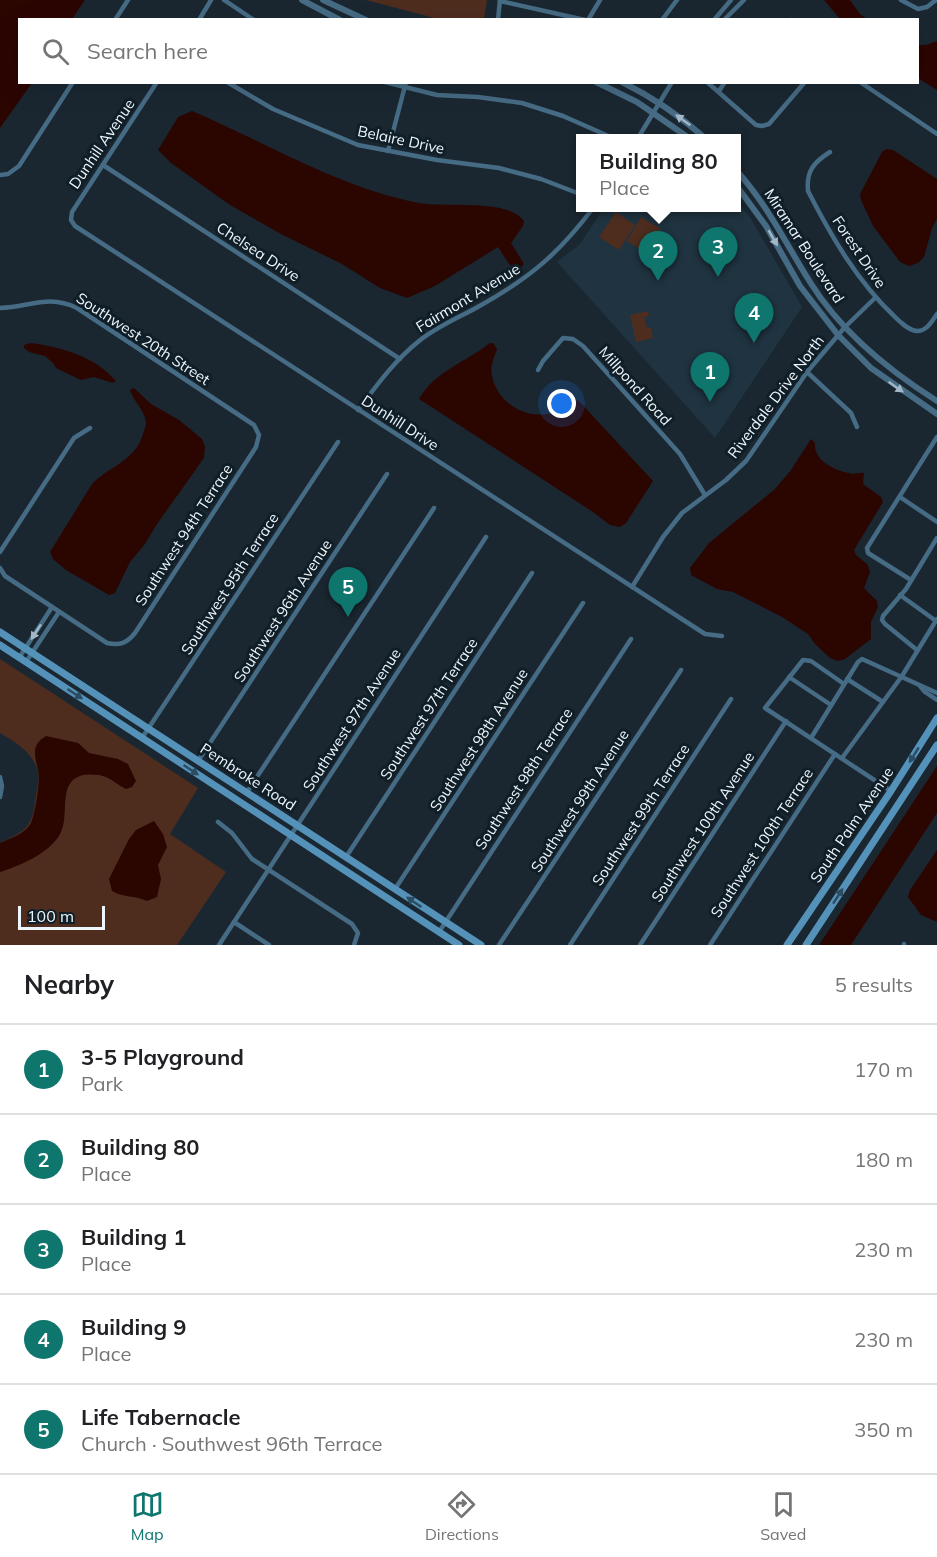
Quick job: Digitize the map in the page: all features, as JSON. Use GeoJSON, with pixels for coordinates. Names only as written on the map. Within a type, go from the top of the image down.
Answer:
{"type":"FeatureCollection","features":[{"type":"Feature","properties":{"kind":"main road","name":"Pembroke Road"},"geometry":{"type":"LineString","coordinates":[[0,632],[481,945]]}},
{"type":"Feature","properties":{"kind":"main road","name":"Pembroke Road"},"geometry":{"type":"LineString","coordinates":[[0,645],[459,945]]}},
{"type":"Feature","properties":{"kind":"main road","name":"South Palm Avenue"},"geometry":{"type":"LineString","coordinates":[[788,945],[937,718]]}},
{"type":"Feature","properties":{"kind":"main road","name":"South Palm Avenue"},"geometry":{"type":"LineString","coordinates":[[806,945],[937,745]]}},
{"type":"Feature","properties":{"kind":"street"},"geometry":{"type":"LineString","coordinates":[[116,18],[128,0]]}},
{"type":"Feature","properties":{"kind":"street"},"geometry":{"type":"LineString","coordinates":[[200,18],[211,0]]}},
{"type":"Feature","properties":{"kind":"street"},"geometry":{"type":"LineString","coordinates":[[224,0],[251,18]]}},
{"type":"Feature","properties":{"kind":"street"},"geometry":{"type":"LineString","coordinates":[[302,0],[336,18]]}},
{"type":"Feature","properties":{"kind":"street"},"geometry":{"type":"LineString","coordinates":[[323,0],[362,18]]}},
{"type":"Feature","properties":{"kind":"street"},"geometry":{"type":"LineString","coordinates":[[587,18],[600,0]]}},
{"type":"Feature","properties":{"kind":"street"},"geometry":{"type":"LineString","coordinates":[[664,18],[677,0]]}},
{"type":"Feature","properties":{"kind":"street"},"geometry":{"type":"LineString","coordinates":[[716,18],[731,0]]}},
{"type":"Feature","properties":{"kind":"street"},"geometry":{"type":"LineString","coordinates":[[726,18],[744,0]]}},
{"type":"Feature","properties":{"kind":"street"},"geometry":{"type":"LineString","coordinates":[[901,0],[918,9],[927,7],[936,0]]}},
{"type":"Feature","properties":{"kind":"street"},"geometry":{"type":"LineString","coordinates":[[498,18],[500,1],[577,18]]}},
{"type":"Feature","properties":{"kind":"street"},"geometry":{"type":"LineString","coordinates":[[0,175],[8,174],[18,166],[72,84]]}},
{"type":"Feature","properties":{"kind":"street","name":"Dunhill Avenue"},"geometry":{"type":"LineString","coordinates":[[70,220],[72,212],[157,84]]}},
{"type":"Feature","properties":{"kind":"street","name":"Belaire Drive"},"geometry":{"type":"LineString","coordinates":[[230,84],[273,109],[358,145],[388,152],[499,168],[541,178],[576,192]]}},
{"type":"Feature","properties":{"kind":"street"},"geometry":{"type":"LineString","coordinates":[[600,84],[637,102],[683,134]]}},
{"type":"Feature","properties":{"kind":"street"},"geometry":{"type":"LineString","coordinates":[[625,84],[660,104],[700,134]]}},
{"type":"Feature","properties":{"kind":"street"},"geometry":{"type":"LineString","coordinates":[[641,134],[671,84]]}},
{"type":"Feature","properties":{"kind":"street"},"geometry":{"type":"LineString","coordinates":[[709,84],[756,125],[762,126],[769,124],[803,84]]}},
{"type":"Feature","properties":{"kind":"street"},"geometry":{"type":"LineString","coordinates":[[719,91],[724,84]]}},
{"type":"Feature","properties":{"kind":"street"},"geometry":{"type":"LineString","coordinates":[[863,84],[937,134]]}},
{"type":"Feature","properties":{"kind":"street"},"geometry":{"type":"LineString","coordinates":[[388,152],[405,85],[437,94],[522,103],[563,116],[604,134]]}},
{"type":"Feature","properties":{"kind":"street","name":"Forest Drive"},"geometry":{"type":"LineString","coordinates":[[830,152],[816,161],[810,170],[807,180],[808,191],[849,264],[875,298],[900,322],[917,331],[925,329],[937,314]]}},
{"type":"Feature","properties":{"kind":"street","name":"Chelsea Drive"},"geometry":{"type":"LineString","coordinates":[[103,165],[400,359]]}},
{"type":"Feature","properties":{"kind":"street","name":"Miramar Boulevard"},"geometry":{"type":"LineString","coordinates":[[741,177],[780,229],[820,297],[845,327],[897,375],[937,401]]}},
{"type":"Feature","properties":{"kind":"street","name":"Miramar Boulevard"},"geometry":{"type":"LineString","coordinates":[[741,192],[766,226],[800,286],[838,335],[871,368],[937,414]]}},
{"type":"Feature","properties":{"kind":"street","name":"Fairmont Avenue"},"geometry":{"type":"LineString","coordinates":[[358,410],[388,369],[434,330],[509,289],[534,272],[574,233],[589,212]]}},
{"type":"Feature","properties":{"kind":"street","name":"Dunhill Drive"},"geometry":{"type":"LineString","coordinates":[[70,220],[75,226],[705,634],[722,636]]}},
{"type":"Feature","properties":{"kind":"street","name":"Riverdale Drive North"},"geometry":{"type":"LineString","coordinates":[[632,587],[663,537],[682,513],[726,480],[746,460],[807,372],[845,327],[875,298]]}},
{"type":"Feature","properties":{"kind":"street","name":"Southwest 20th Street"},"geometry":{"type":"LineString","coordinates":[[0,308],[15,308],[52,300],[77,308],[254,425],[259,435]]}},
{"type":"Feature","properties":{"kind":"street","name":"Millpond Road"},"geometry":{"type":"LineString","coordinates":[[538,370],[563,338],[573,339],[583,346],[680,454],[705,495]]}},
{"type":"Feature","properties":{"kind":"street"},"geometry":{"type":"LineString","coordinates":[[807,372],[851,413],[857,427]]}},
{"type":"Feature","properties":{"kind":"street"},"geometry":{"type":"LineString","coordinates":[[0,552],[74,438],[90,428]]}},
{"type":"Feature","properties":{"kind":"street","name":"Southwest 94th Terrace"},"geometry":{"type":"LineString","coordinates":[[59,612],[107,643],[122,644],[129,640],[256,447],[259,435]]}},
{"type":"Feature","properties":{"kind":"street"},"geometry":{"type":"LineString","coordinates":[[911,580],[868,553],[867,543],[900,497],[936,440]]}},
{"type":"Feature","properties":{"kind":"street","name":"Southwest 95th Terrace"},"geometry":{"type":"LineString","coordinates":[[142,738],[338,442]]}},
{"type":"Feature","properties":{"kind":"street","name":"Southwest 96th Avenue"},"geometry":{"type":"LineString","coordinates":[[198,761],[387,474]]}},
{"type":"Feature","properties":{"kind":"street"},"geometry":{"type":"LineString","coordinates":[[900,497],[937,522]]}},
{"type":"Feature","properties":{"kind":"street"},"geometry":{"type":"LineString","coordinates":[[247,792],[434,508]]}},
{"type":"Feature","properties":{"kind":"street","name":"Southwest 97th Avenue"},"geometry":{"type":"LineString","coordinates":[[219,945],[486,537]]}},
{"type":"Feature","properties":{"kind":"street"},"geometry":{"type":"LineString","coordinates":[[917,650],[882,620],[911,580],[937,538]]}},
{"type":"Feature","properties":{"kind":"street"},"geometry":{"type":"LineString","coordinates":[[0,568],[5,576],[59,612],[32,654],[23,660]]}},
{"type":"Feature","properties":{"kind":"street","name":"Southwest 97th Terrace"},"geometry":{"type":"LineString","coordinates":[[346,857],[532,573]]}},
{"type":"Feature","properties":{"kind":"street"},"geometry":{"type":"LineString","coordinates":[[843,758],[902,676],[936,620],[900,596]]}},
{"type":"Feature","properties":{"kind":"street","name":"Southwest 98th Avenue"},"geometry":{"type":"LineString","coordinates":[[396,889],[583,603]]}},
{"type":"Feature","properties":{"kind":"street"},"geometry":{"type":"LineString","coordinates":[[23,660],[25,649],[52,607]]}},
{"type":"Feature","properties":{"kind":"street","name":"Southwest 98th Terrace"},"geometry":{"type":"LineString","coordinates":[[439,932],[631,639]]}},
{"type":"Feature","properties":{"kind":"street"},"geometry":{"type":"LineString","coordinates":[[811,738],[858,662],[865,658],[937,693]]}},
{"type":"Feature","properties":{"kind":"street"},"geometry":{"type":"LineString","coordinates":[[883,702],[811,661],[803,660],[765,708],[891,791]]}},
{"type":"Feature","properties":{"kind":"street","name":"Southwest 99th Avenue"},"geometry":{"type":"LineString","coordinates":[[500,945],[681,670]]}},
{"type":"Feature","properties":{"kind":"street"},"geometry":{"type":"LineString","coordinates":[[789,677],[831,705]]}},
{"type":"Feature","properties":{"kind":"street"},"geometry":{"type":"LineString","coordinates":[[920,686],[937,700]]}},
{"type":"Feature","properties":{"kind":"street","name":"Southwest 99th Terrace"},"geometry":{"type":"LineString","coordinates":[[570,945],[731,699]]}},
{"type":"Feature","properties":{"kind":"street","name":"Southwest 100th Avenue"},"geometry":{"type":"LineString","coordinates":[[640,945],[786,722]]}},
{"type":"Feature","properties":{"kind":"street","name":"Southwest 100th Terrace"},"geometry":{"type":"LineString","coordinates":[[710,945],[835,754]]}},
{"type":"Feature","properties":{"kind":"street"},"geometry":{"type":"LineString","coordinates":[[0,777],[2,786],[0,797]]}},
{"type":"Feature","properties":{"kind":"street"},"geometry":{"type":"LineString","coordinates":[[218,822],[232,833],[252,859],[267,871],[352,924],[358,933],[354,945]]}},
{"type":"Feature","properties":{"kind":"street"},"geometry":{"type":"LineString","coordinates":[[234,922],[268,945]]}},
{"type":"Feature","properties":{"kind":"shaded area"},"geometry":{"type":"Polygon","coordinates":[[[0,0],[85,0],[73,18],[18,18],[18,84],[31,84],[0,128],[0,0]]]}},
{"type":"Feature","properties":{"kind":"shaded area"},"geometry":{"type":"Polygon","coordinates":[[[366,0],[487,0],[484,18],[434,18],[366,0]]]}},
{"type":"Feature","properties":{"kind":"shaded area"},"geometry":{"type":"Polygon","coordinates":[[[824,0],[850,0],[866,18],[839,18],[824,0]]]}},
{"type":"Feature","properties":{"kind":"shaded area"},"geometry":{"type":"Polygon","coordinates":[[[937,41],[937,90],[919,79],[919,45],[937,41]]]}},
{"type":"Feature","properties":{"kind":"shaded area"},"geometry":{"type":"Polygon","coordinates":[[[192,111],[303,163],[389,196],[419,203],[490,207],[516,214],[524,221],[511,243],[524,264],[518,271],[509,264],[498,247],[435,286],[407,298],[380,288],[342,264],[281,234],[230,205],[171,163],[158,150],[178,117],[192,111]]]}},
{"type":"Feature","properties":{"kind":"shaded area"},"geometry":{"type":"Polygon","coordinates":[[[886,149],[893,150],[937,179],[937,219],[932,228],[924,257],[918,263],[909,266],[900,262],[873,226],[861,200],[860,194],[882,152],[886,149]]]}},
{"type":"Feature","properties":{"kind":"shaded area"},"geometry":{"type":"Polygon","coordinates":[[[741,207],[750,217],[802,307],[715,438],[557,262],[580,244],[601,212],[741,212],[741,207]]]}},
{"type":"Feature","properties":{"kind":"shaded area"},"geometry":{"type":"Polygon","coordinates":[[[616,212],[635,225],[619,250],[599,237],[616,212]]]}},
{"type":"Feature","properties":{"kind":"shaded area"},"geometry":{"type":"Polygon","coordinates":[[[641,217],[661,229],[646,253],[627,241],[641,217]]]}},
{"type":"Feature","properties":{"kind":"shaded area"},"geometry":{"type":"Polygon","coordinates":[[[648,311],[649,316],[644,317],[647,328],[651,328],[653,338],[636,342],[630,315],[648,311]]]}},
{"type":"Feature","properties":{"kind":"shaded area"},"geometry":{"type":"Polygon","coordinates":[[[31,343],[77,354],[88,359],[116,381],[113,383],[94,377],[81,380],[56,368],[45,356],[29,352],[24,348],[24,345],[31,343]]]}},
{"type":"Feature","properties":{"kind":"shaded area"},"geometry":{"type":"Polygon","coordinates":[[[493,343],[497,349],[492,365],[492,376],[499,393],[506,401],[521,411],[539,415],[556,412],[578,400],[653,481],[626,523],[620,527],[610,525],[419,399],[442,374],[493,343]]]}},
{"type":"Feature","properties":{"kind":"shaded area"},"geometry":{"type":"Polygon","coordinates":[[[134,388],[151,404],[179,420],[202,439],[205,447],[204,458],[130,562],[115,593],[109,595],[66,570],[53,559],[50,552],[92,484],[138,446],[146,423],[144,414],[130,390],[134,388]]]}},
{"type":"Feature","properties":{"kind":"shaded area"},"geometry":{"type":"Polygon","coordinates":[[[811,439],[815,443],[817,454],[826,463],[851,474],[864,473],[863,484],[881,497],[883,502],[854,550],[856,555],[868,565],[870,572],[864,588],[877,601],[878,607],[871,622],[871,639],[845,659],[838,661],[830,658],[808,634],[782,617],[733,592],[717,589],[691,575],[690,568],[709,543],[775,489],[791,470],[811,439]]]}},
{"type":"Feature","properties":{"kind":"shaded area"},"geometry":{"type":"Polygon","coordinates":[[[0,659],[198,788],[170,834],[226,872],[177,945],[0,945],[0,843],[23,830],[30,821],[39,778],[33,759],[17,744],[0,733],[0,659]]]}},
{"type":"Feature","properties":{"kind":"shaded area"},"geometry":{"type":"Polygon","coordinates":[[[46,736],[78,743],[89,753],[118,759],[128,764],[136,781],[132,787],[126,789],[101,775],[83,775],[74,779],[67,792],[63,828],[54,843],[24,863],[0,872],[0,843],[21,833],[31,823],[39,777],[35,750],[40,740],[46,736]]]}},
{"type":"Feature","properties":{"kind":"shaded area"},"geometry":{"type":"Polygon","coordinates":[[[937,766],[937,813],[851,945],[819,945],[937,766]]]}},
{"type":"Feature","properties":{"kind":"shaded area"},"geometry":{"type":"Polygon","coordinates":[[[154,821],[163,834],[167,847],[158,865],[161,879],[157,897],[147,901],[112,891],[109,879],[129,839],[136,830],[154,821]]]}},
{"type":"Feature","properties":{"kind":"shaded area"},"geometry":{"type":"Polygon","coordinates":[[[937,850],[937,921],[935,921],[921,915],[908,897],[910,890],[937,850]]]}},
{"type":"Feature","properties":{"kind":"place","name":"Building 1"},"geometry":{"type":"Point","coordinates":[718,277]}},
{"type":"Feature","properties":{"kind":"place","name":"Building 80"},"geometry":{"type":"Point","coordinates":[658,281]}},
{"type":"Feature","properties":{"kind":"place","name":"Building 9"},"geometry":{"type":"Point","coordinates":[754,343]}},
{"type":"Feature","properties":{"kind":"place","name":"3-5 Playground"},"geometry":{"type":"Point","coordinates":[710,402]}},
{"type":"Feature","properties":{"kind":"place","name":"Life Tabernacle"},"geometry":{"type":"Point","coordinates":[348,617]}}]}
